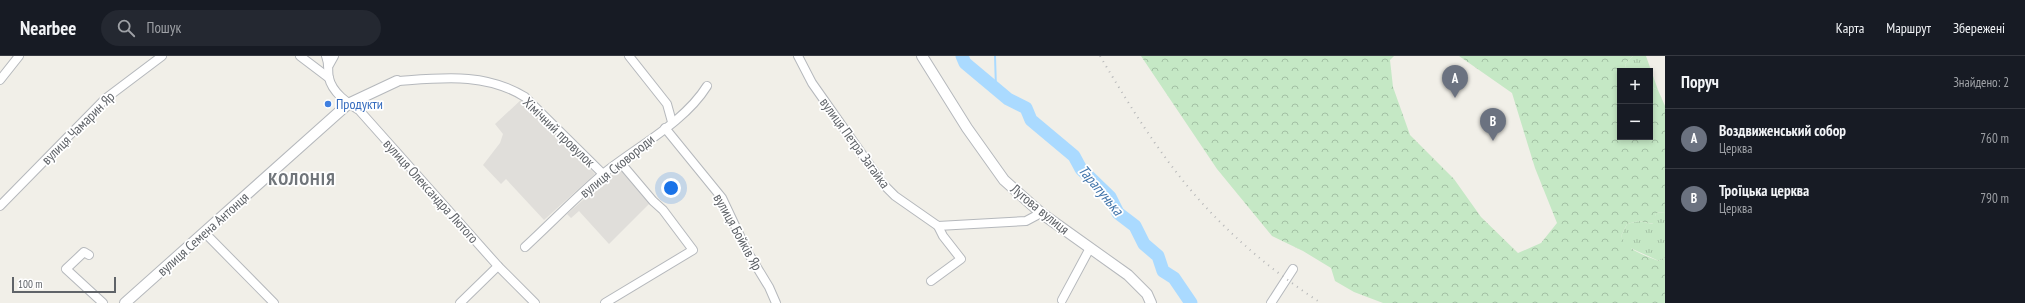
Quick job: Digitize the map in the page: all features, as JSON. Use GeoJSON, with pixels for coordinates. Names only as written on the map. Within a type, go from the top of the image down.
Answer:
{"type":"FeatureCollection","features":[{"type":"Feature","properties":{"kind":"street"},"geometry":{"type":"LineString","coordinates":[[0,80],[19,56]]}},
{"type":"Feature","properties":{"kind":"street","name":"вулиця Чамарин Яр"},"geometry":{"type":"LineString","coordinates":[[0,206],[105,99],[162,56]]}},
{"type":"Feature","properties":{"kind":"street","name":"вулиця Олександра Лютого"},"geometry":{"type":"LineString","coordinates":[[300,56],[329,78],[340,97],[348,104],[360,110],[498,266],[535,303]]}},
{"type":"Feature","properties":{"kind":"street"},"geometry":{"type":"LineString","coordinates":[[326,56],[329,65],[329,78]]}},
{"type":"Feature","properties":{"kind":"street"},"geometry":{"type":"LineString","coordinates":[[329,65],[334,56]]}},
{"type":"Feature","properties":{"kind":"street"},"geometry":{"type":"LineString","coordinates":[[629,56],[667,104],[672,122]]}},
{"type":"Feature","properties":{"kind":"street","name":"вулиця Петра Загайка"},"geometry":{"type":"LineString","coordinates":[[798,56],[812,83],[883,184],[895,196],[938,226]]}},
{"type":"Feature","properties":{"kind":"street","name":"Лугова вулиця"},"geometry":{"type":"LineString","coordinates":[[922,56],[967,128],[1004,180],[1041,214],[1128,275],[1147,294],[1151,303]]}},
{"type":"Feature","properties":{"kind":"street","name":"Хімічний провулок"},"geometry":{"type":"LineString","coordinates":[[396,82],[455,77],[489,82],[518,93],[525,97],[603,174]]}},
{"type":"Feature","properties":{"kind":"street","name":"вулиця Семена Антонця"},"geometry":{"type":"LineString","coordinates":[[125,303],[348,104],[396,82]]}},
{"type":"Feature","properties":{"kind":"street","name":"вулиця Сковороди"},"geometry":{"type":"LineString","coordinates":[[526,246],[603,174],[665,128],[700,98],[707,86]]}},
{"type":"Feature","properties":{"kind":"street","name":"вулиця Бойків Яр"},"geometry":{"type":"LineString","coordinates":[[665,128],[722,198],[776,303]]}},
{"type":"Feature","properties":{"kind":"street"},"geometry":{"type":"LineString","coordinates":[[605,303],[693,250],[663,210],[653,201],[620,162]]}},
{"type":"Feature","properties":{"kind":"street"},"geometry":{"type":"LineString","coordinates":[[931,281],[961,259],[943,236],[938,226],[1026,221],[1041,214]]}},
{"type":"Feature","properties":{"kind":"street"},"geometry":{"type":"LineString","coordinates":[[204,232],[274,303]]}},
{"type":"Feature","properties":{"kind":"street"},"geometry":{"type":"LineString","coordinates":[[1062,300],[1090,248]]}},
{"type":"Feature","properties":{"kind":"street"},"geometry":{"type":"LineString","coordinates":[[89,255],[84,252],[66,269],[103,303]]}},
{"type":"Feature","properties":{"kind":"street"},"geometry":{"type":"LineString","coordinates":[[460,303],[498,266]]}},
{"type":"Feature","properties":{"kind":"street"},"geometry":{"type":"LineString","coordinates":[[1271,303],[1293,269]]}},
{"type":"Feature","properties":{"kind":"shaded area"},"geometry":{"type":"Polygon","coordinates":[[[523,98],[595,174],[544,220],[506,179],[501,184],[483,165],[500,143],[503,134],[495,124],[523,98]]]}},
{"type":"Feature","properties":{"kind":"shaded area"},"geometry":{"type":"Polygon","coordinates":[[[622,166],[651,202],[609,244],[579,211],[571,218],[567,214],[622,166]]]}},
{"type":"Feature","properties":{"kind":"green space"},"geometry":{"type":"Polygon","coordinates":[[[1141,56],[1394,56],[1390,60],[1393,87],[1410,135],[1454,179],[1481,217],[1518,253],[1541,243],[1557,223],[1535,168],[1512,93],[1459,56],[1633,56],[1625,64],[1626,68],[1617,68],[1617,140],[1653,140],[1653,88],[1658,90],[1665,106],[1665,212],[1656,213],[1654,224],[1639,221],[1627,224],[1621,236],[1632,249],[1642,254],[1659,261],[1665,257],[1665,303],[1383,303],[1354,292],[1335,281],[1331,268],[1303,251],[1272,236],[1217,169],[1141,56]]]}},
{"type":"Feature","properties":{"kind":"green space"},"geometry":{"type":"Polygon","coordinates":[[[1633,56],[1646,56],[1650,68],[1626,68],[1625,64],[1633,56]]]}},
{"type":"Feature","properties":{"kind":"green space"},"geometry":{"type":"Polygon","coordinates":[[[1653,76],[1658,90],[1653,88],[1653,76]]]}},
{"type":"Feature","properties":{"kind":"green space"},"geometry":{"type":"Polygon","coordinates":[[[1665,212],[1665,257],[1659,261],[1626,246],[1621,236],[1627,224],[1639,221],[1653,224],[1656,213],[1665,212]]]}},
{"type":"Feature","properties":{"kind":"waterway","name":"Тарапунька"},"geometry":{"type":"LineString","coordinates":[[962,56],[965,63],[1008,99],[1026,108],[1031,120],[1074,156],[1081,169],[1110,197],[1118,213],[1135,226],[1144,244],[1158,256],[1163,271],[1174,278],[1191,303]]}},
{"type":"Feature","properties":{"kind":"waterway","name":"Тарапунька"},"geometry":{"type":"LineString","coordinates":[[995,56],[996,89]]}},
{"type":"Feature","properties":{"kind":"railway"},"geometry":{"type":"LineString","coordinates":[[1100,56],[1156,145],[1192,192],[1226,228],[1262,260],[1321,303]]}},
{"type":"Feature","properties":{"kind":"place","name":"Воздвиженський собор"},"geometry":{"type":"Point","coordinates":[1455,98]}},
{"type":"Feature","properties":{"kind":"place","name":"Продукти"},"geometry":{"type":"Point","coordinates":[328,104]}},
{"type":"Feature","properties":{"kind":"place","name":"Троїцька церква"},"geometry":{"type":"Point","coordinates":[1493,141]}},
{"type":"Feature","properties":{"kind":"district","name":"КОЛОНІЯ"},"geometry":{"type":"Point","coordinates":[302,178]}}]}
